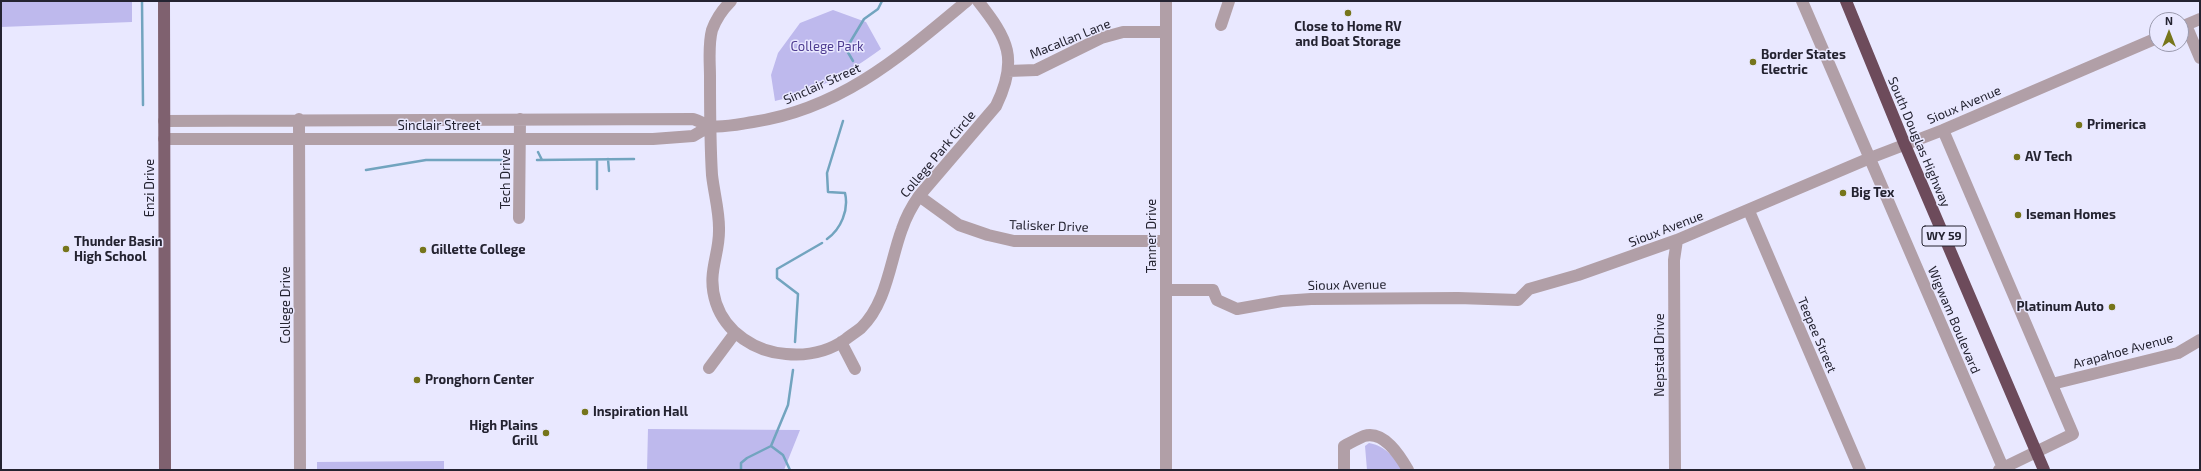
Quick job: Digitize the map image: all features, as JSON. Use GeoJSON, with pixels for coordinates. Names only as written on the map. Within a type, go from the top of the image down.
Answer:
{"type":"FeatureCollection","features":[{"type":"Feature","properties":{"kind":"highway","name":"South Douglas Highway"},"geometry":{"type":"LineString","coordinates":[[1846,1],[1905,145],[2044,470]]}},
{"type":"Feature","properties":{"kind":"main road","name":"Enzi Drive"},"geometry":{"type":"LineString","coordinates":[[164,1],[165,470]]}},
{"type":"Feature","properties":{"kind":"street","name":"College Park Circle"},"geometry":{"type":"LineString","coordinates":[[731,1],[722,10],[712,30],[710,49],[710,126],[712,177],[718,212],[719,231],[713,263],[712,283],[716,304],[735,333],[763,350],[784,354],[804,355],[825,350],[841,342],[862,327],[874,310],[883,290],[901,230],[910,209],[919,196],[996,106],[1005,89],[1008,71],[1008,51],[1003,35],[978,1]]}},
{"type":"Feature","properties":{"kind":"street","name":"Sinclair Street"},"geometry":{"type":"LineString","coordinates":[[164,139],[520,140],[653,139],[693,136],[710,126],[771,120],[799,112],[857,86],[885,68],[967,1]]}},
{"type":"Feature","properties":{"kind":"street","name":"Tanner Drive"},"geometry":{"type":"LineString","coordinates":[[1166,1],[1166,470]]}},
{"type":"Feature","properties":{"kind":"street"},"geometry":{"type":"LineString","coordinates":[[1221,25],[1229,1]]}},
{"type":"Feature","properties":{"kind":"street","name":"Wigwam Boulevard"},"geometry":{"type":"LineString","coordinates":[[1802,1],[2002,469]]}},
{"type":"Feature","properties":{"kind":"street"},"geometry":{"type":"LineString","coordinates":[[2189,24],[2200,19]]}},
{"type":"Feature","properties":{"kind":"street","name":"Macallan Lane"},"geometry":{"type":"LineString","coordinates":[[1008,71],[1036,70],[1101,38],[1123,32],[1166,32]]}},
{"type":"Feature","properties":{"kind":"street"},"geometry":{"type":"LineString","coordinates":[[2189,36],[2200,58]]}},
{"type":"Feature","properties":{"kind":"street","name":"Sioux Avenue"},"geometry":{"type":"LineString","coordinates":[[1166,290],[1213,290],[1217,300],[1237,309],[1282,301],[1311,300],[1458,298],[1518,300],[1529,289],[1578,275],[1677,240],[1749,211],[1870,158],[1943,130],[2149,41]]}},
{"type":"Feature","properties":{"kind":"street","name":"Sinclair Street"},"geometry":{"type":"LineString","coordinates":[[164,121],[299,119],[693,119],[710,126]]}},
{"type":"Feature","properties":{"kind":"street","name":"College Drive"},"geometry":{"type":"LineString","coordinates":[[299,119],[300,470]]}},
{"type":"Feature","properties":{"kind":"street","name":"Tech Drive"},"geometry":{"type":"LineString","coordinates":[[519,218],[520,119]]}},
{"type":"Feature","properties":{"kind":"street"},"geometry":{"type":"LineString","coordinates":[[1943,130],[2073,434],[2002,469]]}},
{"type":"Feature","properties":{"kind":"street","name":"Talisker Drive"},"geometry":{"type":"LineString","coordinates":[[919,196],[959,225],[988,235],[1014,241],[1166,241]]}},
{"type":"Feature","properties":{"kind":"street","name":"Teepee Street"},"geometry":{"type":"LineString","coordinates":[[1749,211],[1860,470]]}},
{"type":"Feature","properties":{"kind":"street","name":"Nepstad Drive"},"geometry":{"type":"LineString","coordinates":[[1675,470],[1674,267],[1677,240]]}},
{"type":"Feature","properties":{"kind":"street"},"geometry":{"type":"LineString","coordinates":[[709,368],[735,333]]}},
{"type":"Feature","properties":{"kind":"street","name":"Arapahoe Avenue"},"geometry":{"type":"LineString","coordinates":[[2052,384],[2178,353],[2200,340]]}},
{"type":"Feature","properties":{"kind":"street"},"geometry":{"type":"LineString","coordinates":[[841,342],[855,369]]}},
{"type":"Feature","properties":{"kind":"street"},"geometry":{"type":"LineString","coordinates":[[1344,470],[1344,446],[1365,436],[1376,437],[1387,443],[1399,455],[1408,470]]}},
{"type":"Feature","properties":{"kind":"green space"},"geometry":{"type":"Polygon","coordinates":[[[1,1],[132,1],[132,22],[1,27],[1,1]]]}},
{"type":"Feature","properties":{"kind":"green space","name":"College Park"},"geometry":{"type":"Polygon","coordinates":[[[833,10],[866,22],[881,49],[831,81],[791,97],[775,101],[771,75],[778,53],[800,23],[833,10]]]}},
{"type":"Feature","properties":{"kind":"green space"},"geometry":{"type":"Polygon","coordinates":[[[648,429],[800,430],[784,470],[647,470],[648,429]]]}},
{"type":"Feature","properties":{"kind":"green space"},"geometry":{"type":"Polygon","coordinates":[[[1369,443],[1385,449],[1404,470],[1367,470],[1365,446],[1369,443]]]}},
{"type":"Feature","properties":{"kind":"green space"},"geometry":{"type":"Polygon","coordinates":[[[444,461],[444,470],[317,470],[317,462],[444,461]]]}},
{"type":"Feature","properties":{"kind":"waterway"},"geometry":{"type":"LineString","coordinates":[[142,1],[143,105]]}},
{"type":"Feature","properties":{"kind":"waterway"},"geometry":{"type":"LineString","coordinates":[[853,61],[846,49],[864,19],[878,9],[882,1]]}},
{"type":"Feature","properties":{"kind":"waterway"},"geometry":{"type":"LineString","coordinates":[[827,239],[840,225],[846,206],[845,193],[828,192],[827,173],[843,121]]}},
{"type":"Feature","properties":{"kind":"waterway"},"geometry":{"type":"LineString","coordinates":[[538,152],[542,160]]}},
{"type":"Feature","properties":{"kind":"waterway"},"geometry":{"type":"LineString","coordinates":[[608,159],[609,171]]}},
{"type":"Feature","properties":{"kind":"waterway"},"geometry":{"type":"LineString","coordinates":[[537,160],[634,159]]}},
{"type":"Feature","properties":{"kind":"waterway"},"geometry":{"type":"LineString","coordinates":[[366,170],[426,160],[502,160]]}},
{"type":"Feature","properties":{"kind":"waterway"},"geometry":{"type":"LineString","coordinates":[[597,160],[597,189]]}},
{"type":"Feature","properties":{"kind":"waterway"},"geometry":{"type":"LineString","coordinates":[[795,342],[798,294],[777,278],[777,269],[822,243]]}},
{"type":"Feature","properties":{"kind":"waterway"},"geometry":{"type":"LineString","coordinates":[[741,470],[741,463],[747,458],[771,446],[788,405],[793,370]]}},
{"type":"Feature","properties":{"kind":"waterway"},"geometry":{"type":"LineString","coordinates":[[771,446],[783,455],[790,470]]}},
{"type":"Feature","properties":{"kind":"place","name":"Close to Home RV and Boat Storage"},"geometry":{"type":"Point","coordinates":[1348,13]}},
{"type":"Feature","properties":{"kind":"place","name":"Border States Electric"},"geometry":{"type":"Point","coordinates":[1753,62]}},
{"type":"Feature","properties":{"kind":"place","name":"Primerica"},"geometry":{"type":"Point","coordinates":[2079,125]}},
{"type":"Feature","properties":{"kind":"place","name":"AV Tech"},"geometry":{"type":"Point","coordinates":[2017,157]}},
{"type":"Feature","properties":{"kind":"place","name":"Big Tex"},"geometry":{"type":"Point","coordinates":[1843,193]}},
{"type":"Feature","properties":{"kind":"place","name":"Iseman Homes"},"geometry":{"type":"Point","coordinates":[2018,215]}},
{"type":"Feature","properties":{"kind":"place","name":"Thunder Basin High School"},"geometry":{"type":"Point","coordinates":[66,249]}},
{"type":"Feature","properties":{"kind":"place","name":"Gillette College"},"geometry":{"type":"Point","coordinates":[423,250]}},
{"type":"Feature","properties":{"kind":"place","name":"Platinum Auto"},"geometry":{"type":"Point","coordinates":[2112,307]}},
{"type":"Feature","properties":{"kind":"place","name":"Pronghorn Center"},"geometry":{"type":"Point","coordinates":[417,380]}},
{"type":"Feature","properties":{"kind":"place","name":"Inspiration Hall"},"geometry":{"type":"Point","coordinates":[585,412]}},
{"type":"Feature","properties":{"kind":"place","name":"High Plains Grill"},"geometry":{"type":"Point","coordinates":[546,433]}}]}
